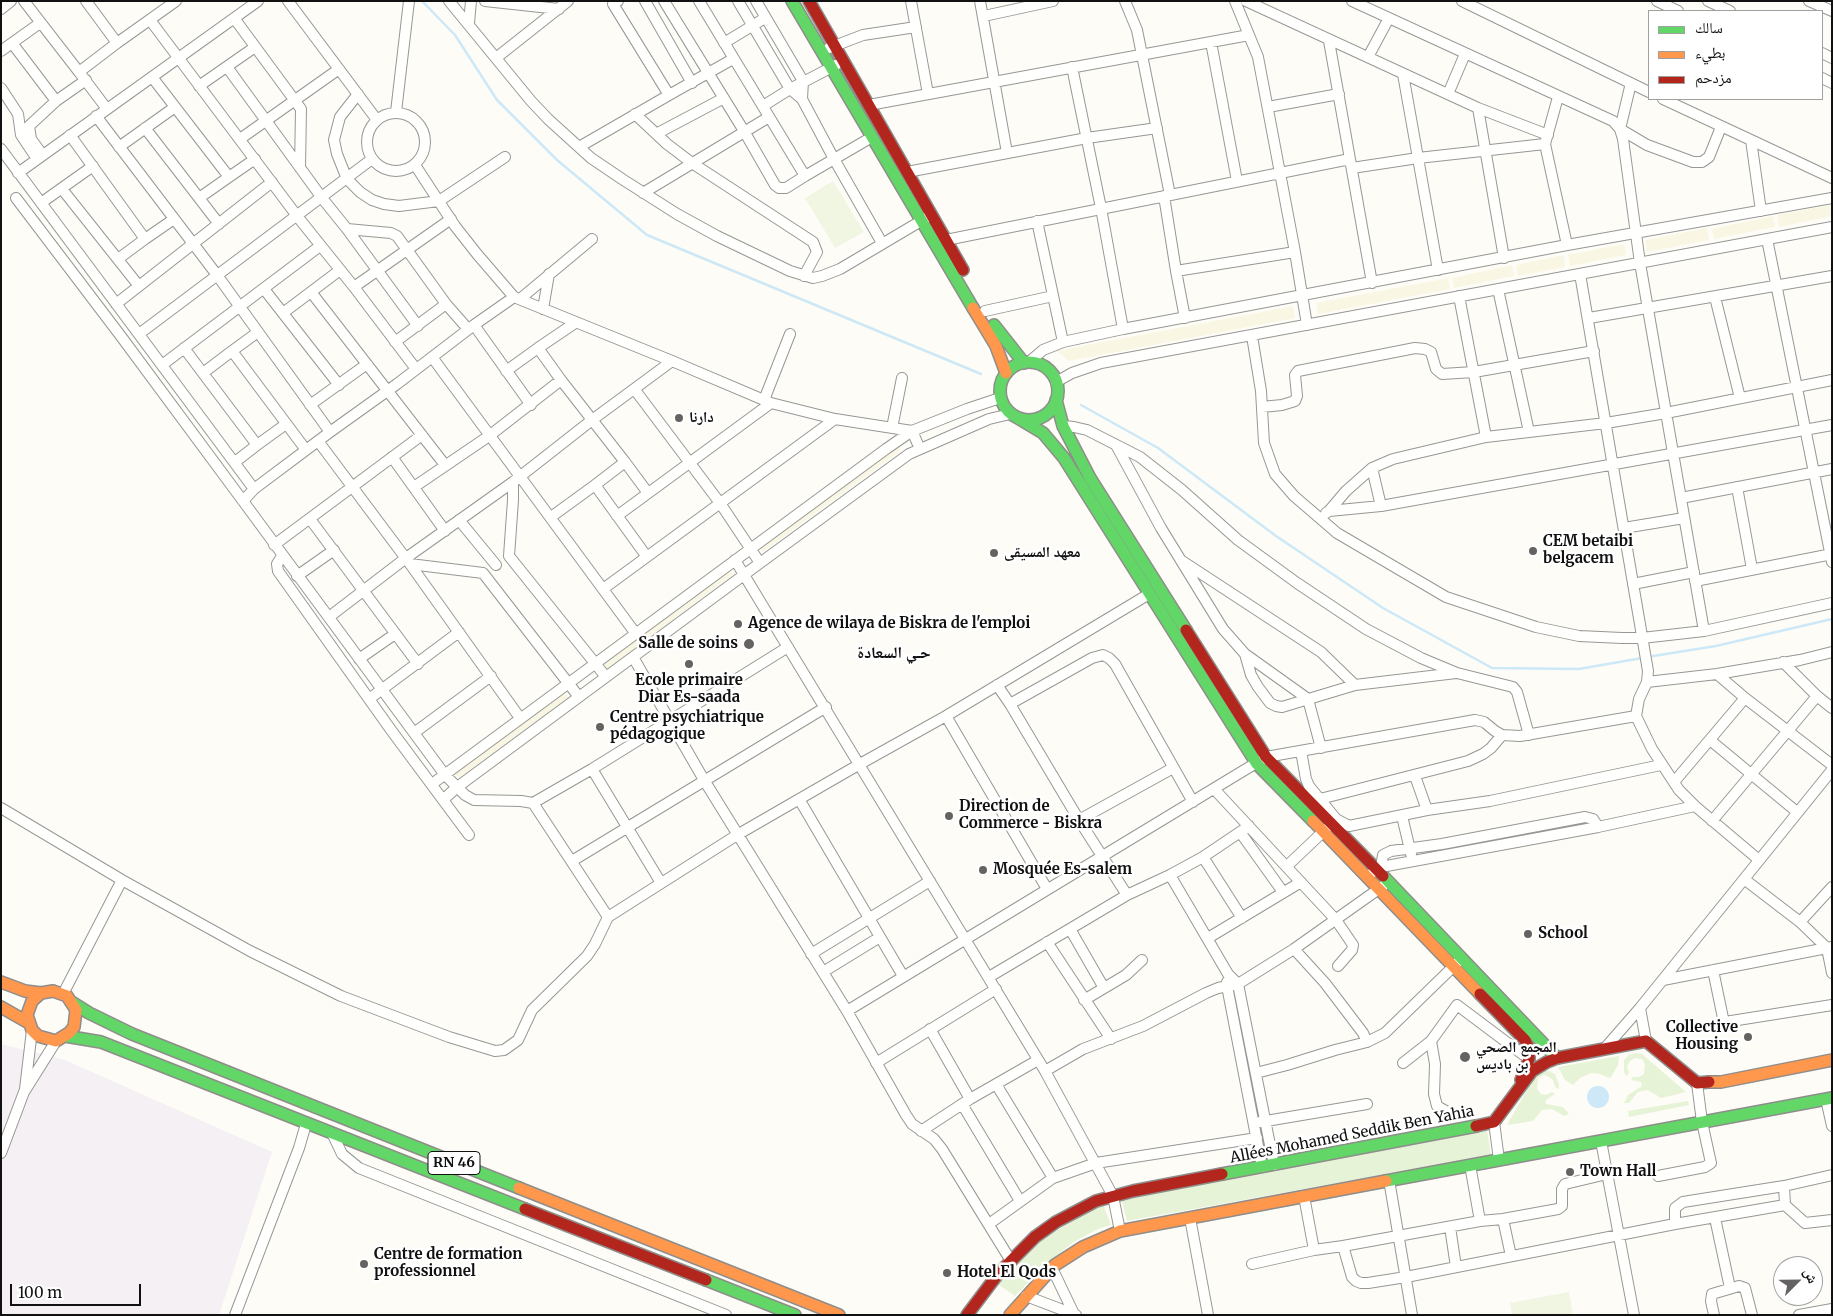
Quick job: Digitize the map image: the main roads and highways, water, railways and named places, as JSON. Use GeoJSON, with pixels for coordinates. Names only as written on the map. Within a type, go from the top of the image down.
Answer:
{"type":"FeatureCollection","features":[{"type":"Feature","properties":{"kind":"main road"},"geometry":{"type":"LineString","coordinates":[[792,1],[872,136],[927,218],[946,240],[985,311],[1002,337],[1026,362]]}},
{"type":"Feature","properties":{"kind":"main road"},"geometry":{"type":"LineString","coordinates":[[809,1],[907,172],[927,218],[996,346],[1006,373]]}},
{"type":"Feature","properties":{"kind":"main road"},"geometry":{"type":"LineString","coordinates":[[1014,416],[1028,420],[1037,419],[1045,415],[1052,408],[1058,391],[1052,374],[1046,368],[1038,364],[1026,362],[1012,367],[1002,380],[1000,389],[1000,398],[1004,407],[1014,416],[1036,427],[1054,446],[1149,594],[1261,761],[1327,828],[1378,890],[1462,958],[1557,1058]]}},
{"type":"Feature","properties":{"kind":"main road"},"geometry":{"type":"LineString","coordinates":[[1056,400],[1063,426],[1090,478],[1261,761]]}},
{"type":"Feature","properties":{"kind":"main road"},"geometry":{"type":"LineString","coordinates":[[1327,828],[1378,868],[1453,966],[1525,1040],[1529,1049],[1529,1059],[1519,1086]]}},
{"type":"Feature","properties":{"kind":"main road"},"geometry":{"type":"LineString","coordinates":[[1,982],[25,991],[41,993],[53,991],[63,994],[73,1003],[76,1010],[76,1019],[74,1027],[61,1039],[38,1036],[30,1027],[1,1007]]}},
{"type":"Feature","properties":{"kind":"main road"},"geometry":{"type":"LineString","coordinates":[[30,1027],[29,1008],[32,1001],[41,993]]}},
{"type":"Feature","properties":{"kind":"main road","name":"RN 46"},"geometry":{"type":"LineString","coordinates":[[73,1003],[132,1034],[839,1315]]}},
{"type":"Feature","properties":{"kind":"main road","name":"RN 46"},"geometry":{"type":"LineString","coordinates":[[61,1039],[101,1042],[787,1314]]}},
{"type":"Feature","properties":{"kind":"main road","name":"Allées Mohamed Seddik Ben Yahia"},"geometry":{"type":"LineString","coordinates":[[967,1315],[998,1274],[1035,1237],[1056,1222],[1096,1201],[1133,1191],[1494,1122],[1532,1071],[1557,1058],[1646,1041],[1697,1083],[1721,1082],[1832,1060]]}},
{"type":"Feature","properties":{"kind":"main road"},"geometry":{"type":"LineString","coordinates":[[1010,1315],[1052,1268],[1083,1247],[1120,1231],[1829,1098]]}},
{"type":"Feature","properties":{"kind":"water"},"geometry":{"type":"Polygon","coordinates":[[[1598,1086],[1608,1093],[1609,1097],[1602,1107],[1598,1108],[1588,1101],[1587,1097],[1594,1087],[1598,1086]]]}},
{"type":"Feature","properties":{"kind":"waterway"},"geometry":{"type":"LineString","coordinates":[[422,1],[455,35],[497,100],[557,160],[647,235],[981,374]]}},
{"type":"Feature","properties":{"kind":"waterway"},"geometry":{"type":"LineString","coordinates":[[1081,405],[1158,448],[1276,536],[1383,608],[1492,668],[1579,669],[1642,658]]}},
{"type":"Feature","properties":{"kind":"waterway"},"geometry":{"type":"LineString","coordinates":[[1647,657],[1716,646],[1832,619]]}},
{"type":"Feature","properties":{"kind":"place","name":"دارنا"},"geometry":{"type":"Point","coordinates":[679,418]}},
{"type":"Feature","properties":{"kind":"place","name":"CEM betaibi belgacem"},"geometry":{"type":"Point","coordinates":[1533,551]}},
{"type":"Feature","properties":{"kind":"place","name":"معهد المسيقى"},"geometry":{"type":"Point","coordinates":[994,553]}},
{"type":"Feature","properties":{"kind":"place","name":"Agence de wilaya de Biskra de l'emploi"},"geometry":{"type":"Point","coordinates":[738,624]}},
{"type":"Feature","properties":{"kind":"place","name":"Salle de soins"},"geometry":{"type":"Point","coordinates":[749,644]}},
{"type":"Feature","properties":{"kind":"place","name":"Ecole primaire Diar Es-saada"},"geometry":{"type":"Point","coordinates":[689,664]}},
{"type":"Feature","properties":{"kind":"place","name":"Centre psychiatrique pédagogique"},"geometry":{"type":"Point","coordinates":[600,727]}},
{"type":"Feature","properties":{"kind":"place","name":"Direction de Commerce - Biskra"},"geometry":{"type":"Point","coordinates":[949,816]}},
{"type":"Feature","properties":{"kind":"place","name":"Mosquée Es-salem"},"geometry":{"type":"Point","coordinates":[983,870]}},
{"type":"Feature","properties":{"kind":"place","name":"School"},"geometry":{"type":"Point","coordinates":[1528,934]}},
{"type":"Feature","properties":{"kind":"place","name":"Collective Housing"},"geometry":{"type":"Point","coordinates":[1748,1037]}},
{"type":"Feature","properties":{"kind":"place","name":"المجمع الصحي بن باديس"},"geometry":{"type":"Point","coordinates":[1465,1057]}},
{"type":"Feature","properties":{"kind":"place","name":"Town Hall"},"geometry":{"type":"Point","coordinates":[1570,1172]}},
{"type":"Feature","properties":{"kind":"place","name":"Centre de formation professionnel"},"geometry":{"type":"Point","coordinates":[364,1264]}},
{"type":"Feature","properties":{"kind":"place","name":"Hotel El Qods"},"geometry":{"type":"Point","coordinates":[947,1273]}},
{"type":"Feature","properties":{"kind":"district","name":"حـي السعادة"},"geometry":{"type":"Point","coordinates":[894,653]}}]}
